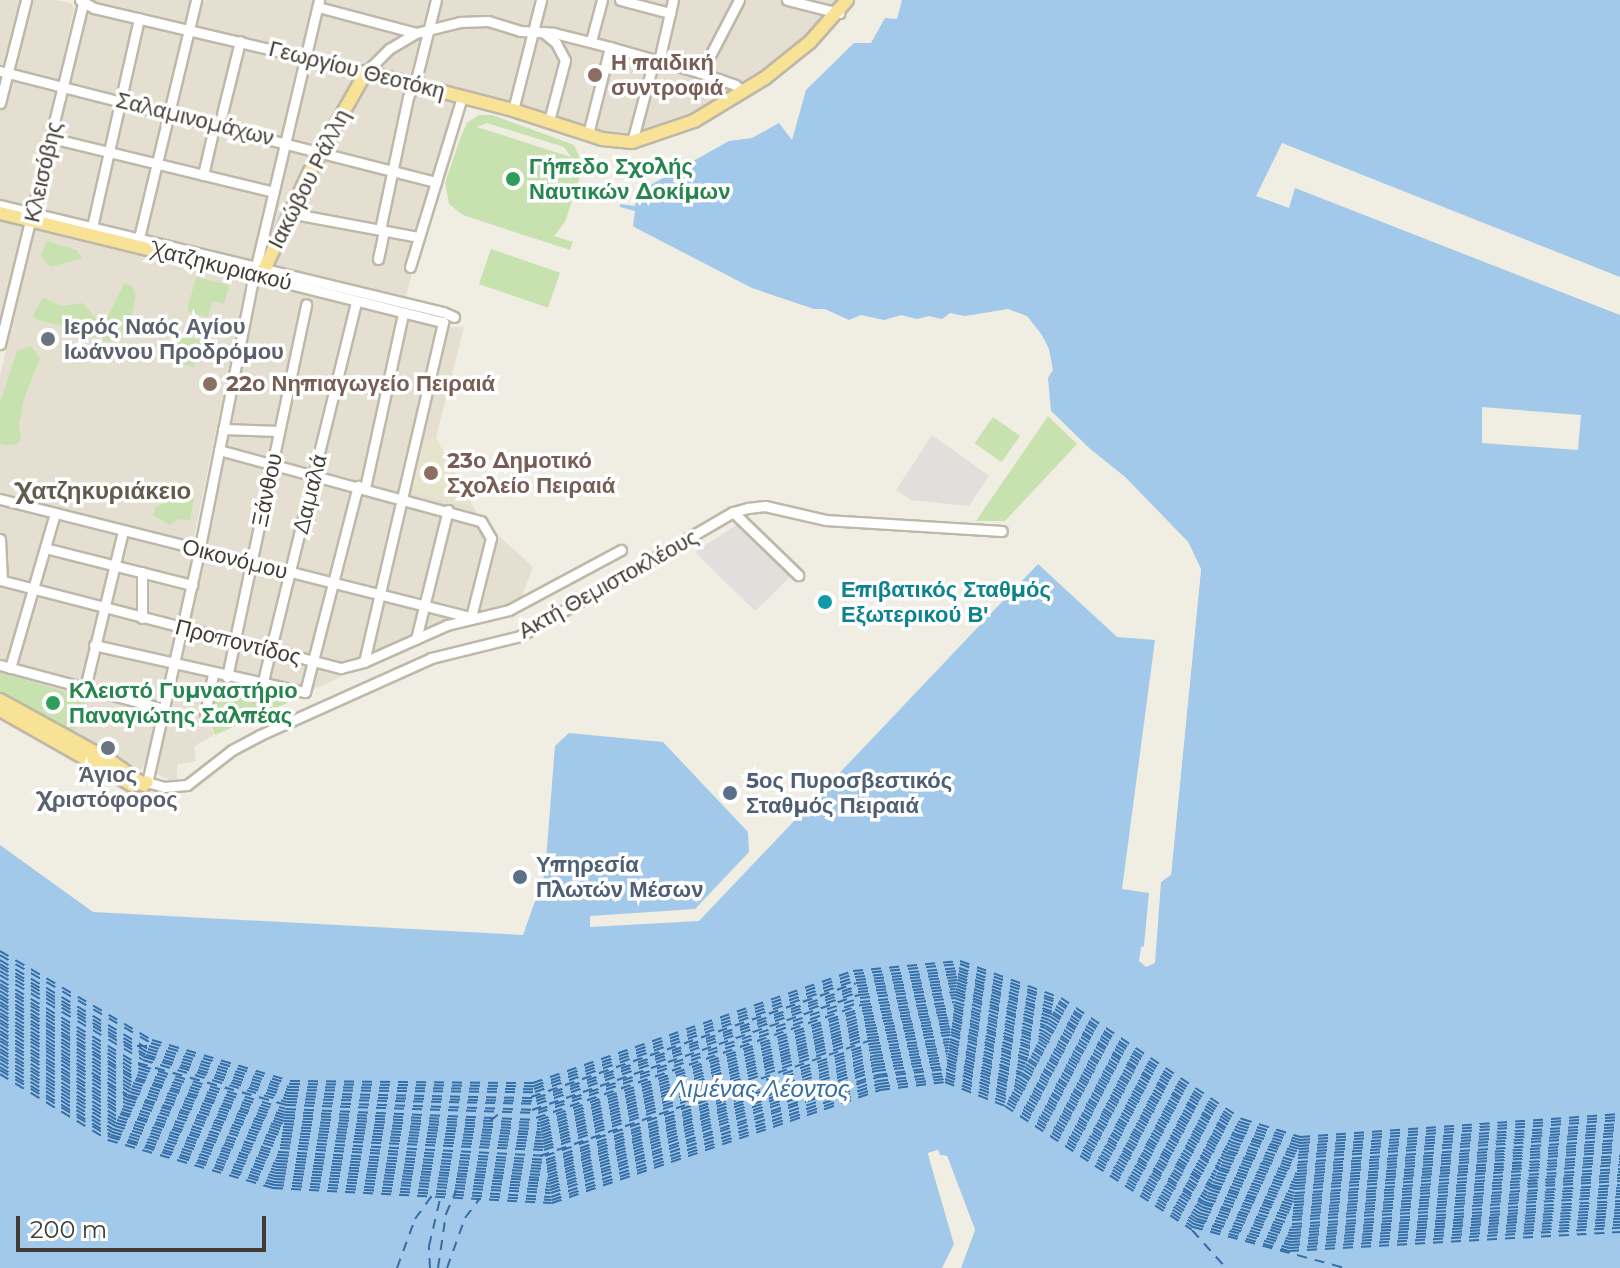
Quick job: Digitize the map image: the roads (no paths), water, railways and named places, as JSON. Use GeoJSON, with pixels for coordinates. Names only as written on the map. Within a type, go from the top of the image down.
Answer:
{"type":"FeatureCollection","features":[{"type":"Feature","properties":{"kind":"main road"},"geometry":{"type":"LineString","coordinates":[[632,142],[654,138],[694,121],[743,91],[790,59],[839,13],[847,0]]}},
{"type":"Feature","properties":{"kind":"main road","name":"Γεωργίου Θεοτόκη"},"geometry":{"type":"LineString","coordinates":[[366,72],[513,110],[617,143],[632,142]]}},
{"type":"Feature","properties":{"kind":"main road","name":"Ιακώβου Ράλλη"},"geometry":{"type":"LineString","coordinates":[[258,271],[366,72]]}},
{"type":"Feature","properties":{"kind":"main road","name":"Χατζηκυριακού"},"geometry":{"type":"LineString","coordinates":[[0,213],[33,217],[258,271]]}},
{"type":"Feature","properties":{"kind":"main road"},"geometry":{"type":"LineString","coordinates":[[0,700],[146,784]]}},
{"type":"Feature","properties":{"kind":"main road"},"geometry":{"type":"LineString","coordinates":[[0,710],[121,779],[146,784]]}},
{"type":"Feature","properties":{"kind":"street"},"geometry":{"type":"LineString","coordinates":[[0,103],[4,72],[26,0]]}},
{"type":"Feature","properties":{"kind":"street"},"geometry":{"type":"LineString","coordinates":[[138,242],[196,0]]}},
{"type":"Feature","properties":{"kind":"street"},"geometry":{"type":"LineString","coordinates":[[378,259],[392,171],[436,0]]}},
{"type":"Feature","properties":{"kind":"street"},"geometry":{"type":"LineString","coordinates":[[513,110],[537,32],[541,0]]}},
{"type":"Feature","properties":{"kind":"street"},"geometry":{"type":"LineString","coordinates":[[591,41],[602,0]]}},
{"type":"Feature","properties":{"kind":"street"},"geometry":{"type":"LineString","coordinates":[[620,0],[670,13]]}},
{"type":"Feature","properties":{"kind":"street"},"geometry":{"type":"LineString","coordinates":[[632,142],[673,0]]}},
{"type":"Feature","properties":{"kind":"street"},"geometry":{"type":"LineString","coordinates":[[701,73],[739,0]]}},
{"type":"Feature","properties":{"kind":"street"},"geometry":{"type":"LineString","coordinates":[[787,0],[839,13]]}},
{"type":"Feature","properties":{"kind":"street","name":"Γεωργίου Θεοτόκη"},"geometry":{"type":"LineString","coordinates":[[82,1],[139,18],[366,72]]}},
{"type":"Feature","properties":{"kind":"street","name":"Κλεισόβης"},"geometry":{"type":"LineString","coordinates":[[0,344],[33,217],[82,1]]}},
{"type":"Feature","properties":{"kind":"street"},"geometry":{"type":"LineString","coordinates":[[146,784],[318,3],[416,33]]}},
{"type":"Feature","properties":{"kind":"street"},"geometry":{"type":"LineString","coordinates":[[92,227],[139,18]]}},
{"type":"Feature","properties":{"kind":"street","name":"Ιακώβου Ράλλη"},"geometry":{"type":"LineString","coordinates":[[366,72],[389,49],[416,33],[475,20],[591,41],[701,73],[743,91]]}},
{"type":"Feature","properties":{"kind":"street"},"geometry":{"type":"LineString","coordinates":[[537,32],[556,43],[565,60],[549,121]]}},
{"type":"Feature","properties":{"kind":"street"},"geometry":{"type":"LineString","coordinates":[[222,114],[240,41]]}},
{"type":"Feature","properties":{"kind":"street"},"geometry":{"type":"LineString","coordinates":[[588,134],[610,47]]}},
{"type":"Feature","properties":{"kind":"street","name":"Σαλαμινομάχων"},"geometry":{"type":"LineString","coordinates":[[4,72],[436,182]]}},
{"type":"Feature","properties":{"kind":"street"},"geometry":{"type":"LineString","coordinates":[[410,267],[462,97]]}},
{"type":"Feature","properties":{"kind":"street"},"geometry":{"type":"LineString","coordinates":[[203,175],[212,136]]}},
{"type":"Feature","properties":{"kind":"street"},"geometry":{"type":"LineString","coordinates":[[51,138],[274,192]]}},
{"type":"Feature","properties":{"kind":"street"},"geometry":{"type":"LineString","coordinates":[[0,205],[33,217]]}},
{"type":"Feature","properties":{"kind":"street"},"geometry":{"type":"LineString","coordinates":[[289,213],[418,237]]}},
{"type":"Feature","properties":{"kind":"street","name":"Χατζηκυριακού"},"geometry":{"type":"LineString","coordinates":[[33,217],[92,227],[138,242]]}},
{"type":"Feature","properties":{"kind":"street","name":"Χατζηκυριακού"},"geometry":{"type":"LineString","coordinates":[[258,271],[454,317],[443,322],[403,314],[258,271]]}},
{"type":"Feature","properties":{"kind":"street","name":"Δαμαλά"},"geometry":{"type":"LineString","coordinates":[[262,685],[356,302]]}},
{"type":"Feature","properties":{"kind":"street","name":"Ξάνθου"},"geometry":{"type":"LineString","coordinates":[[227,677],[306,304]]}},
{"type":"Feature","properties":{"kind":"street"},"geometry":{"type":"LineString","coordinates":[[94,645],[301,694],[308,688],[362,487],[403,314]]}},
{"type":"Feature","properties":{"kind":"street"},"geometry":{"type":"LineString","coordinates":[[364,662],[443,322]]}},
{"type":"Feature","properties":{"kind":"street"},"geometry":{"type":"LineString","coordinates":[[223,429],[279,431]]}},
{"type":"Feature","properties":{"kind":"street"},"geometry":{"type":"LineString","coordinates":[[219,450],[481,521],[491,538],[471,617],[509,610],[621,550]]}},
{"type":"Feature","properties":{"kind":"street","name":"Οικονόμου"},"geometry":{"type":"LineString","coordinates":[[0,499],[471,617]]}},
{"type":"Feature","properties":{"kind":"street","name":"Ακτή Θεμιστοκλέους"},"geometry":{"type":"LineString","coordinates":[[146,784],[164,787],[187,785],[232,750],[431,658],[520,636],[733,512],[765,506],[826,520],[1002,531]]}},
{"type":"Feature","properties":{"kind":"street"},"geometry":{"type":"LineString","coordinates":[[416,639],[448,510]]}},
{"type":"Feature","properties":{"kind":"street"},"geometry":{"type":"LineString","coordinates":[[733,512],[798,575]]}},
{"type":"Feature","properties":{"kind":"street"},"geometry":{"type":"LineString","coordinates":[[55,513],[35,589],[5,667],[164,709]]}},
{"type":"Feature","properties":{"kind":"street"},"geometry":{"type":"LineString","coordinates":[[85,688],[123,531]]}},
{"type":"Feature","properties":{"kind":"street"},"geometry":{"type":"LineString","coordinates":[[0,539],[1,580]]}},
{"type":"Feature","properties":{"kind":"street"},"geometry":{"type":"LineString","coordinates":[[45,548],[192,585]]}},
{"type":"Feature","properties":{"kind":"street"},"geometry":{"type":"LineString","coordinates":[[142,572],[142,618]]}},
{"type":"Feature","properties":{"kind":"street","name":"Προποντίδος"},"geometry":{"type":"LineString","coordinates":[[1,580],[341,668],[364,662],[471,617]]}},
{"type":"Feature","properties":{"kind":"street"},"geometry":{"type":"LineString","coordinates":[[205,714],[213,674]]}},
{"type":"Feature","properties":{"kind":"water","name":"Λιμένας Λέοντος"},"geometry":{"type":"Polygon","coordinates":[[[902,0],[1620,0],[1620,277],[1282,143],[1256,196],[1289,208],[1295,188],[1620,315],[1620,1268],[961,1268],[975,1230],[947,1156],[940,1155],[938,1150],[928,1153],[954,1244],[942,1268],[0,1268],[0,845],[93,912],[523,935],[545,873],[555,746],[569,733],[663,742],[748,832],[749,852],[695,909],[590,916],[590,927],[699,921],[1038,564],[1117,637],[1155,640],[1122,889],[1149,893],[1144,946],[1141,947],[1139,961],[1146,967],[1155,963],[1161,882],[1171,874],[1201,569],[1188,542],[1125,477],[1090,449],[1051,411],[1048,378],[1053,370],[1049,349],[1042,335],[1027,316],[1008,309],[965,316],[950,313],[942,319],[929,316],[917,319],[901,315],[884,320],[861,315],[849,320],[825,309],[814,309],[752,288],[636,228],[633,226],[635,211],[620,207],[620,204],[635,206],[638,192],[729,141],[752,138],[779,123],[792,140],[806,90],[854,43],[871,43],[885,18],[897,19],[902,0]],[[1482,407],[1482,443],[1578,450],[1581,415],[1482,407]]]}},
{"type":"Feature","properties":{"kind":"place","name":"Η παιδική συντροφιά"},"geometry":{"type":"Point","coordinates":[595,75]}},
{"type":"Feature","properties":{"kind":"place","name":"Γήπεδο Σχολής Ναυτικών Δοκίμων"},"geometry":{"type":"Point","coordinates":[513,179]}},
{"type":"Feature","properties":{"kind":"place","name":"Ιερός Ναός Αγίου Ιωάννου Προδρόμου"},"geometry":{"type":"Point","coordinates":[48,339]}},
{"type":"Feature","properties":{"kind":"place","name":"22ο Νηπιαγωγείο Πειραιά"},"geometry":{"type":"Point","coordinates":[210,384]}},
{"type":"Feature","properties":{"kind":"place","name":"23ο Δημοτικό Σχολείο Πειραιά"},"geometry":{"type":"Point","coordinates":[431,473]}},
{"type":"Feature","properties":{"kind":"place","name":"Επιβατικός Σταθμός Εξωτερικού Β'"},"geometry":{"type":"Point","coordinates":[825,602]}},
{"type":"Feature","properties":{"kind":"place","name":"Κλειστό Γυμναστήριο Παναγιώτης Σαλπέας"},"geometry":{"type":"Point","coordinates":[53,703]}},
{"type":"Feature","properties":{"kind":"place","name":"Άγιος Χριστόφορος"},"geometry":{"type":"Point","coordinates":[108,748]}},
{"type":"Feature","properties":{"kind":"place","name":"5ος Πυροσβεστικός Σταθμός Πειραιά"},"geometry":{"type":"Point","coordinates":[730,793]}},
{"type":"Feature","properties":{"kind":"place","name":"Υπηρεσία Πλωτών Μέσων"},"geometry":{"type":"Point","coordinates":[520,877]}},
{"type":"Feature","properties":{"kind":"district","name":"Χατζηκυριάκειο"},"geometry":{"type":"Point","coordinates":[104,491]}}]}
